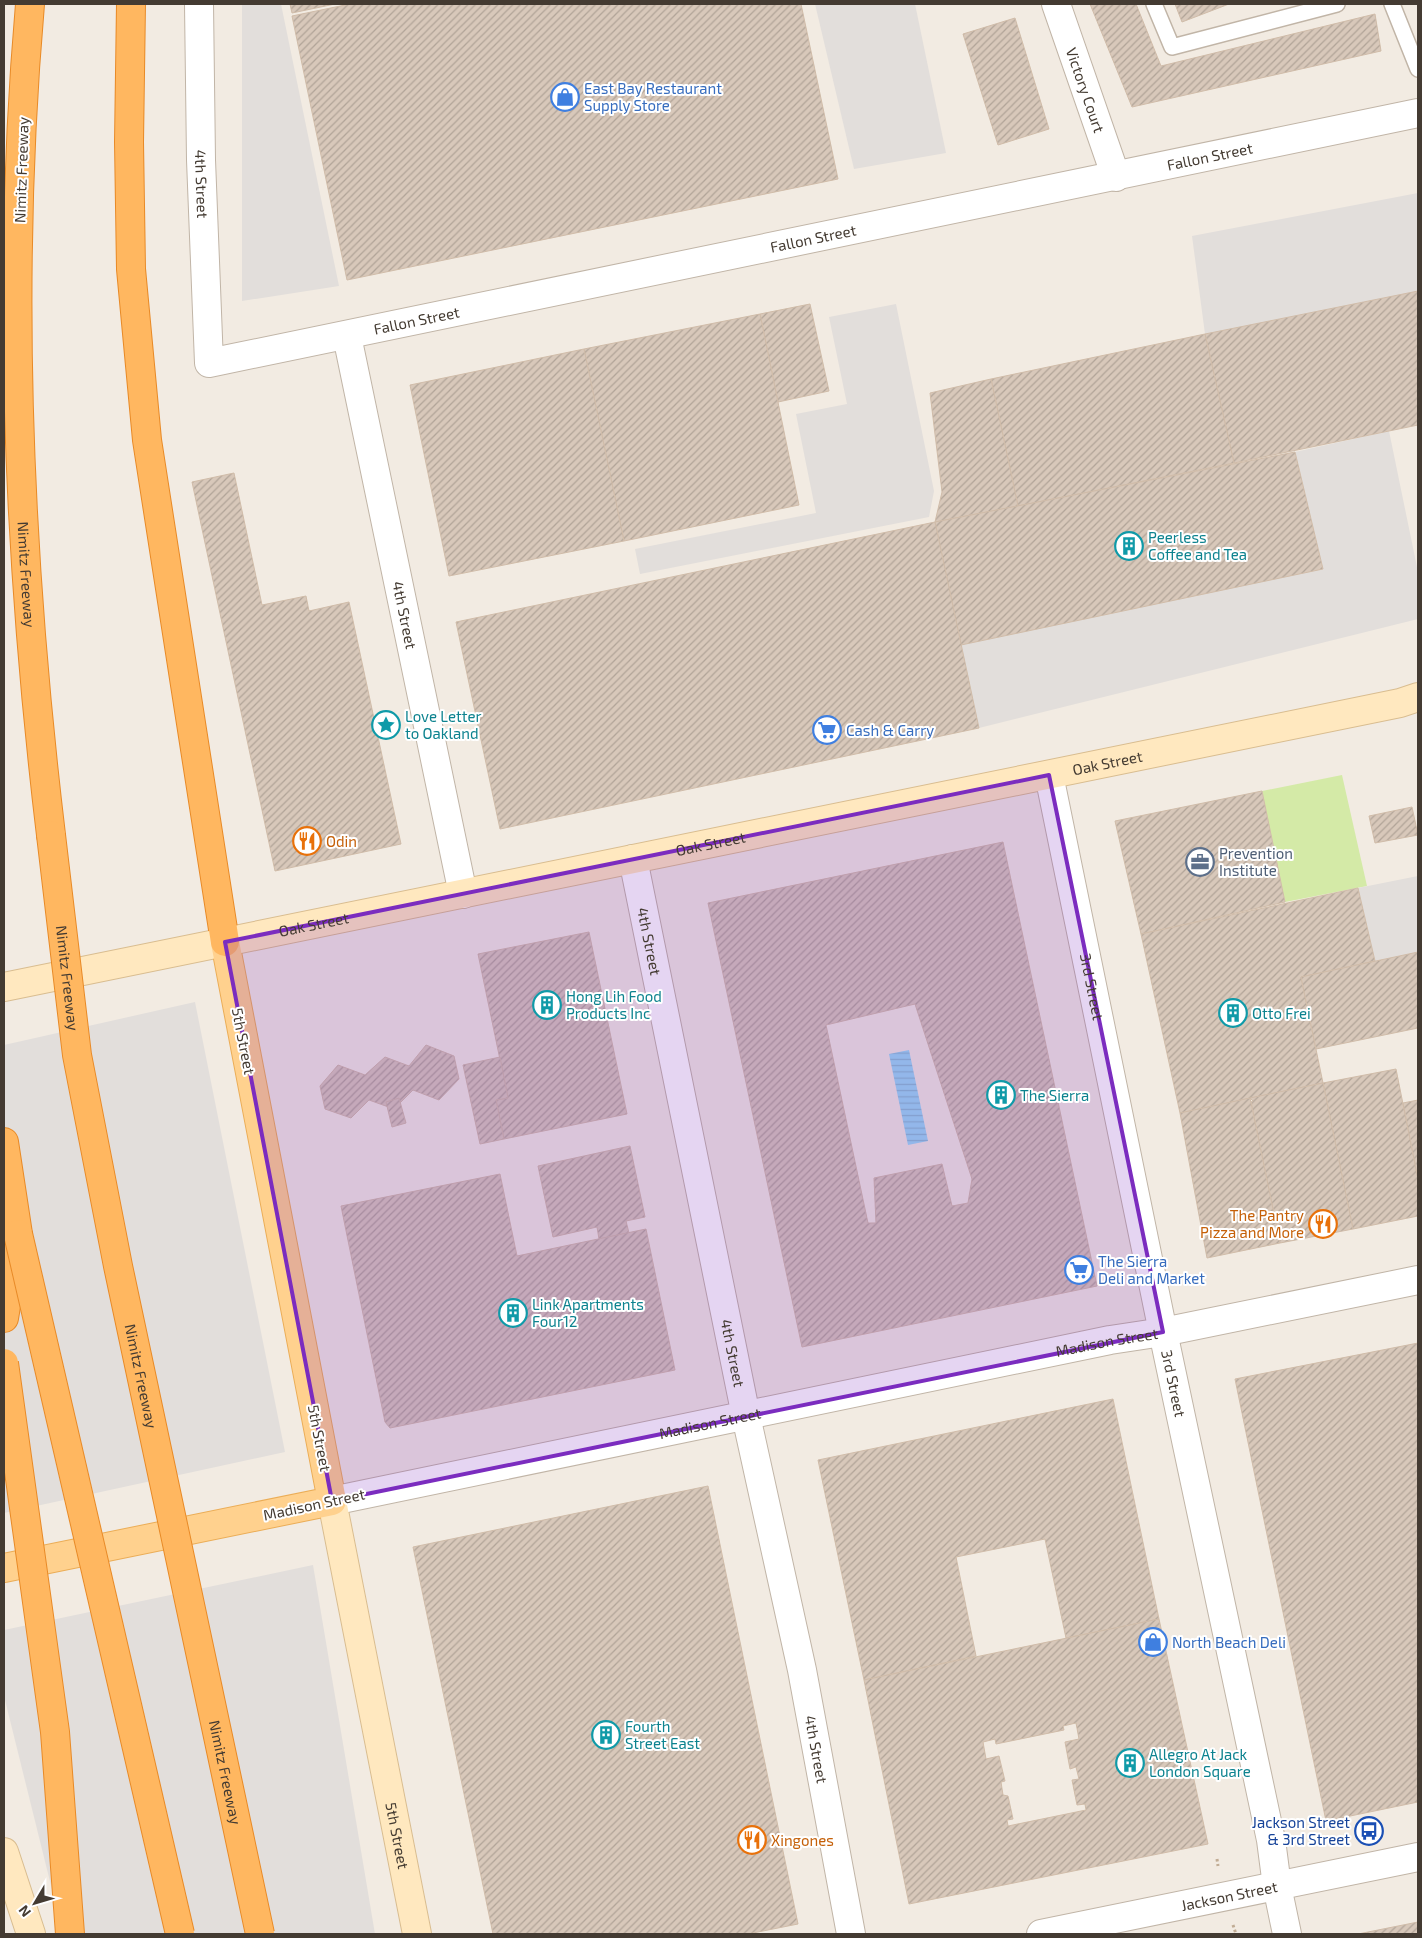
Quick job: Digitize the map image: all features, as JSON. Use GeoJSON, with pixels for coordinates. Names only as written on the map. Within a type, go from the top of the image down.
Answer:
{"type":"FeatureCollection","features":[{"type":"Feature","properties":{"kind":"highway","name":"Nimitz Freeway"},"geometry":{"type":"LineString","coordinates":[[30,4],[23,113],[18,258],[21,458],[34,673],[77,1055],[118,1266],[260,1934]]}},
{"type":"Feature","properties":{"kind":"highway"},"geometry":{"type":"LineString","coordinates":[[131,4],[129,142],[131,269],[147,440],[225,942]]}},
{"type":"Feature","properties":{"kind":"highway"},"geometry":{"type":"LineString","coordinates":[[4,1142],[18,1234],[180,1934]]}},
{"type":"Feature","properties":{"kind":"highway"},"geometry":{"type":"LineString","coordinates":[[4,1318],[18,1234]]}},
{"type":"Feature","properties":{"kind":"highway"},"geometry":{"type":"LineString","coordinates":[[4,1363],[56,1732],[70,1934]]}},
{"type":"Feature","properties":{"kind":"main road","name":"Oak Street"},"geometry":{"type":"LineString","coordinates":[[4,987],[1391,705],[1418,697]]}},
{"type":"Feature","properties":{"kind":"main road","name":"5th Street"},"geometry":{"type":"LineString","coordinates":[[225,942],[417,1934]]}},
{"type":"Feature","properties":{"kind":"main road","name":"Madison Street"},"geometry":{"type":"LineString","coordinates":[[4,1568],[332,1501]]}},
{"type":"Feature","properties":{"kind":"main road"},"geometry":{"type":"LineString","coordinates":[[4,1852],[31,1934]]}},
{"type":"Feature","properties":{"kind":"street","name":"4th Street"},"geometry":{"type":"LineString","coordinates":[[198,4],[201,160],[210,363]]}},
{"type":"Feature","properties":{"kind":"street","name":"Victory Court"},"geometry":{"type":"LineString","coordinates":[[1056,4],[1116,177]]}},
{"type":"Feature","properties":{"kind":"street","name":"Fallon Street"},"geometry":{"type":"LineString","coordinates":[[210,363],[1418,113]]}},
{"type":"Feature","properties":{"kind":"street","name":"4th Street"},"geometry":{"type":"LineString","coordinates":[[347,336],[464,894]]}},
{"type":"Feature","properties":{"kind":"street","name":"3rd Street"},"geometry":{"type":"LineString","coordinates":[[1049,775],[1271,1840],[1277,1886],[1287,1934]]}},
{"type":"Feature","properties":{"kind":"street","name":"4th Street"},"geometry":{"type":"LineString","coordinates":[[633,859],[746,1416],[802,1670],[851,1934]]}},
{"type":"Feature","properties":{"kind":"street","name":"Madison Street"},"geometry":{"type":"LineString","coordinates":[[332,1501],[1110,1340],[1164,1332],[1418,1280]]}},
{"type":"Feature","properties":{"kind":"street","name":"Jackson Street"},"geometry":{"type":"LineString","coordinates":[[1041,1934],[1418,1857]]}},
{"type":"Feature","properties":{"kind":"lane"},"geometry":{"type":"LineString","coordinates":[[1154,4],[1172,47],[1291,10],[1337,4]]}},
{"type":"Feature","properties":{"kind":"lane"},"geometry":{"type":"LineString","coordinates":[[1392,4],[1418,69]]}},
{"type":"Feature","properties":{"kind":"highlighted area"},"geometry":{"type":"Polygon","coordinates":[[[1049,775],[1163,1332],[332,1501],[225,942],[1049,775]]]}},
{"type":"Feature","properties":{"kind":"green space"},"geometry":{"type":"Polygon","coordinates":[[[1342,775],[1367,886],[1285,902],[1262,791],[1342,775]]]}},
{"type":"Feature","properties":{"kind":"shaded area"},"geometry":{"type":"Polygon","coordinates":[[[242,4],[281,4],[339,286],[242,301],[242,4]]]}},
{"type":"Feature","properties":{"kind":"shaded area"},"geometry":{"type":"Polygon","coordinates":[[[815,4],[915,4],[946,153],[854,169],[815,4]]]}},
{"type":"Feature","properties":{"kind":"shaded area"},"geometry":{"type":"Polygon","coordinates":[[[1418,193],[1418,291],[1205,334],[1192,236],[1418,193]]]}},
{"type":"Feature","properties":{"kind":"shaded area"},"geometry":{"type":"Polygon","coordinates":[[[896,304],[934,491],[929,517],[640,574],[635,549],[816,513],[796,414],[847,404],[829,317],[896,304]]]}},
{"type":"Feature","properties":{"kind":"shaded area"},"geometry":{"type":"Polygon","coordinates":[[[1389,431],[1418,572],[1418,619],[979,728],[961,645],[1323,569],[1295,452],[1389,431]]]}},
{"type":"Feature","properties":{"kind":"shaded area"},"geometry":{"type":"Polygon","coordinates":[[[1418,876],[1418,952],[1375,961],[1358,888],[1418,876]]]}},
{"type":"Feature","properties":{"kind":"shaded area"},"geometry":{"type":"Polygon","coordinates":[[[195,1002],[285,1452],[4,1513],[4,1045],[195,1002]]]}},
{"type":"Feature","properties":{"kind":"shaded area"},"geometry":{"type":"Polygon","coordinates":[[[313,1565],[375,1934],[63,1934],[4,1696],[4,1630],[313,1565]]]}},
{"type":"Feature","properties":{"kind":"water"},"geometry":{"type":"Polygon","coordinates":[[[909,1050],[928,1141],[908,1145],[889,1054],[909,1050]]]}},
{"type":"Feature","properties":{"kind":"building"},"geometry":{"type":"Polygon","coordinates":[[[290,4],[335,4],[292,13],[290,4]]]}},
{"type":"Feature","properties":{"kind":"building","name":"East Bay Restaurant Supply Store"},"geometry":{"type":"Polygon","coordinates":[[[350,4],[801,4],[838,179],[347,280],[292,16],[350,4]]]}},
{"type":"Feature","properties":{"kind":"building"},"geometry":{"type":"Polygon","coordinates":[[[1090,4],[1136,4],[1161,66],[1375,14],[1381,51],[1132,107],[1090,4]]]}},
{"type":"Feature","properties":{"kind":"building"},"geometry":{"type":"Polygon","coordinates":[[[1175,4],[1229,4],[1182,22],[1175,4]]]}},
{"type":"Feature","properties":{"kind":"building"},"geometry":{"type":"Polygon","coordinates":[[[1015,18],[1049,129],[998,145],[963,34],[1015,18]]]}},
{"type":"Feature","properties":{"kind":"building"},"geometry":{"type":"Polygon","coordinates":[[[1418,291],[1418,425],[1234,463],[1205,334],[1418,291]]]}},
{"type":"Feature","properties":{"kind":"building"},"geometry":{"type":"Polygon","coordinates":[[[810,304],[829,391],[778,402],[760,314],[810,304]]]}},
{"type":"Feature","properties":{"kind":"building"},"geometry":{"type":"Polygon","coordinates":[[[760,314],[799,505],[624,541],[584,349],[760,314]]]}},
{"type":"Feature","properties":{"kind":"building"},"geometry":{"type":"Polygon","coordinates":[[[1205,334],[1234,463],[1018,506],[991,379],[1205,334]]]}},
{"type":"Feature","properties":{"kind":"building"},"geometry":{"type":"Polygon","coordinates":[[[584,349],[624,541],[449,576],[410,385],[584,349]]]}},
{"type":"Feature","properties":{"kind":"building"},"geometry":{"type":"Polygon","coordinates":[[[991,379],[1018,506],[935,522],[942,492],[930,393],[991,379]]]}},
{"type":"Feature","properties":{"kind":"building","name":"Peerless Coffee and Tea"},"geometry":{"type":"Polygon","coordinates":[[[1295,452],[1323,569],[961,645],[935,522],[1295,452]]]}},
{"type":"Feature","properties":{"kind":"building"},"geometry":{"type":"Polygon","coordinates":[[[234,473],[262,605],[306,596],[309,611],[349,602],[401,844],[275,871],[192,482],[234,473]]]}},
{"type":"Feature","properties":{"kind":"building"},"geometry":{"type":"Polygon","coordinates":[[[935,522],[979,728],[500,829],[456,622],[935,522]]]}},
{"type":"Feature","properties":{"kind":"building","name":"Prevention Institute"},"geometry":{"type":"Polygon","coordinates":[[[1262,791],[1285,902],[1141,934],[1115,821],[1262,791]]]}},
{"type":"Feature","properties":{"kind":"building"},"geometry":{"type":"Polygon","coordinates":[[[1412,807],[1418,835],[1375,843],[1369,816],[1412,807]]]}},
{"type":"Feature","properties":{"kind":"building","name":"The Sierra"},"geometry":{"type":"Polygon","coordinates":[[[1003,842],[1097,1286],[802,1347],[708,903],[1003,842]],[[915,1004],[826,1025],[868,1223],[876,1223],[874,1178],[942,1164],[952,1206],[968,1203],[972,1179],[915,1004]]]}},
{"type":"Feature","properties":{"kind":"building","name":"Otto Frei"},"geometry":{"type":"Polygon","coordinates":[[[1358,888],[1375,961],[1301,977],[1323,1083],[1180,1113],[1141,934],[1358,888]]]}},
{"type":"Feature","properties":{"kind":"building","name":"Hong Lih Food Products Inc"},"geometry":{"type":"Polygon","coordinates":[[[589,932],[627,1114],[504,1139],[496,1100],[508,1098],[478,954],[589,932]]]}},
{"type":"Feature","properties":{"kind":"building"},"geometry":{"type":"Polygon","coordinates":[[[1418,952],[1418,1028],[1316,1049],[1301,977],[1418,952]]]}},
{"type":"Feature","properties":{"kind":"building"},"geometry":{"type":"Polygon","coordinates":[[[426,1045],[454,1056],[459,1079],[439,1100],[413,1090],[394,1109],[369,1100],[351,1118],[325,1109],[320,1086],[338,1065],[365,1075],[385,1057],[409,1066],[426,1045]]]}},
{"type":"Feature","properties":{"kind":"building"},"geometry":{"type":"Polygon","coordinates":[[[500,1057],[508,1098],[496,1100],[504,1139],[480,1144],[463,1065],[500,1057]]]}},
{"type":"Feature","properties":{"kind":"building"},"geometry":{"type":"Polygon","coordinates":[[[1396,1069],[1418,1179],[1418,1216],[1353,1229],[1323,1083],[1396,1069]]]}},
{"type":"Feature","properties":{"kind":"building"},"geometry":{"type":"Polygon","coordinates":[[[1323,1083],[1353,1229],[1280,1243],[1251,1102],[1253,1101],[1250,1098],[1323,1083]]]}},
{"type":"Feature","properties":{"kind":"building"},"geometry":{"type":"Polygon","coordinates":[[[399,1098],[406,1123],[392,1127],[386,1102],[399,1098]]]}},
{"type":"Feature","properties":{"kind":"building"},"geometry":{"type":"Polygon","coordinates":[[[1250,1098],[1280,1243],[1207,1258],[1180,1113],[1250,1098]]]}},
{"type":"Feature","properties":{"kind":"building"},"geometry":{"type":"Polygon","coordinates":[[[1418,1100],[1418,1179],[1403,1103],[1418,1100]]]}},
{"type":"Feature","properties":{"kind":"building"},"geometry":{"type":"Polygon","coordinates":[[[630,1146],[645,1217],[626,1221],[629,1233],[599,1239],[597,1227],[553,1237],[538,1166],[630,1146]]]}},
{"type":"Feature","properties":{"kind":"building","name":"Link Apartments Four12"},"geometry":{"type":"Polygon","coordinates":[[[500,1174],[517,1256],[646,1229],[675,1370],[390,1428],[385,1422],[341,1206],[500,1174]]]}},
{"type":"Feature","properties":{"kind":"building"},"geometry":{"type":"Polygon","coordinates":[[[1418,1343],[1418,1802],[1326,1821],[1235,1379],[1418,1343]]]}},
{"type":"Feature","properties":{"kind":"building"},"geometry":{"type":"Polygon","coordinates":[[[1113,1399],[1159,1619],[1066,1638],[1045,1539],[956,1557],[976,1656],[864,1680],[818,1460],[1113,1399]]]}},
{"type":"Feature","properties":{"kind":"building","name":"Fourth Street East"},"geometry":{"type":"Polygon","coordinates":[[[708,1486],[798,1924],[748,1934],[493,1934],[413,1547],[708,1486]]]}},
{"type":"Feature","properties":{"kind":"building","name":"Allegro At Jack London Square"},"geometry":{"type":"Polygon","coordinates":[[[1159,1619],[1208,1844],[909,1904],[864,1680],[1159,1619]],[[1076,1723],[1063,1726],[1064,1730],[996,1744],[995,1739],[983,1742],[986,1759],[999,1756],[1005,1781],[1001,1782],[1003,1795],[1008,1796],[1013,1819],[1007,1820],[1008,1826],[1086,1810],[1085,1804],[1077,1805],[1072,1780],[1079,1779],[1076,1767],[1070,1769],[1065,1742],[1079,1739],[1076,1723]]]}},
{"type":"Feature","properties":{"kind":"building"},"geometry":{"type":"Polygon","coordinates":[[[1418,1922],[1418,1934],[1358,1934],[1418,1922]]]}},
{"type":"Feature","properties":{"kind":"place","name":"East Bay Restaurant Supply Store"},"geometry":{"type":"Point","coordinates":[565,97]}},
{"type":"Feature","properties":{"kind":"place","name":"Peerless Coffee and Tea"},"geometry":{"type":"Point","coordinates":[1129,546]}},
{"type":"Feature","properties":{"kind":"place","name":"Love Letter to Oakland"},"geometry":{"type":"Point","coordinates":[386,725]}},
{"type":"Feature","properties":{"kind":"place","name":"Cash & Carry"},"geometry":{"type":"Point","coordinates":[827,730]}},
{"type":"Feature","properties":{"kind":"place","name":"Odin"},"geometry":{"type":"Point","coordinates":[307,841]}},
{"type":"Feature","properties":{"kind":"place","name":"Prevention Institute"},"geometry":{"type":"Point","coordinates":[1200,862]}},
{"type":"Feature","properties":{"kind":"place","name":"Hong Lih Food Products Inc"},"geometry":{"type":"Point","coordinates":[547,1005]}},
{"type":"Feature","properties":{"kind":"place","name":"Otto Frei"},"geometry":{"type":"Point","coordinates":[1233,1013]}},
{"type":"Feature","properties":{"kind":"place","name":"The Sierra"},"geometry":{"type":"Point","coordinates":[1001,1095]}},
{"type":"Feature","properties":{"kind":"place","name":"The Pantry Pizza and More"},"geometry":{"type":"Point","coordinates":[1323,1224]}},
{"type":"Feature","properties":{"kind":"place","name":"The Sierra Deli and Market"},"geometry":{"type":"Point","coordinates":[1079,1270]}},
{"type":"Feature","properties":{"kind":"place","name":"Link Apartments Four12"},"geometry":{"type":"Point","coordinates":[513,1313]}},
{"type":"Feature","properties":{"kind":"place","name":"North Beach Deli"},"geometry":{"type":"Point","coordinates":[1153,1642]}},
{"type":"Feature","properties":{"kind":"place","name":"Fourth Street East"},"geometry":{"type":"Point","coordinates":[606,1735]}},
{"type":"Feature","properties":{"kind":"place","name":"Allegro At Jack London Square"},"geometry":{"type":"Point","coordinates":[1130,1763]}},
{"type":"Feature","properties":{"kind":"place","name":"Jackson Street & 3rd Street"},"geometry":{"type":"Point","coordinates":[1369,1831]}},
{"type":"Feature","properties":{"kind":"place","name":"Xingones"},"geometry":{"type":"Point","coordinates":[752,1840]}}]}
